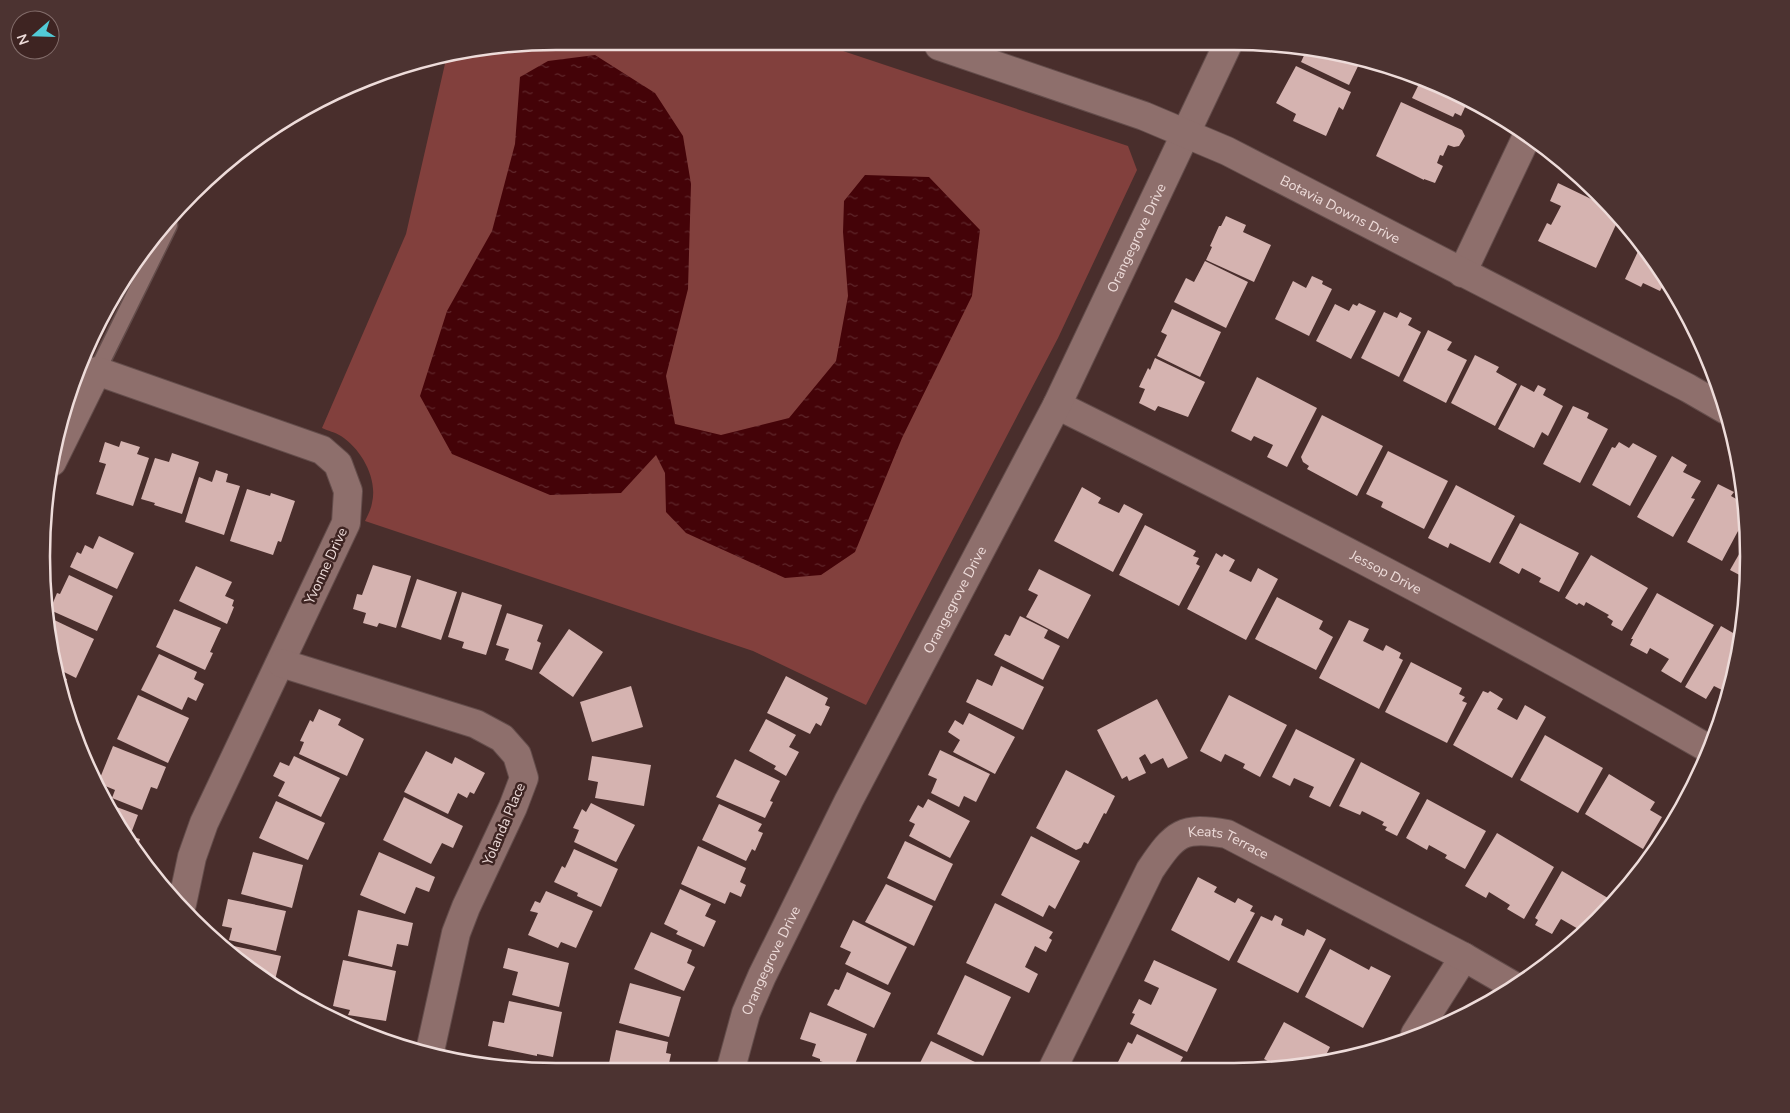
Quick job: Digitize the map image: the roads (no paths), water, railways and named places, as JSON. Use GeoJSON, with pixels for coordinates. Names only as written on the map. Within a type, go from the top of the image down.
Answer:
{"type":"FeatureCollection","features":[{"type":"Feature","properties":{"kind":"street","name":"Botavia Downs Drive"},"geometry":{"type":"LineString","coordinates":[[969,50],[1144,116],[1227,152],[1688,388],[1716,404]]}},
{"type":"Feature","properties":{"kind":"street","name":"Orangegrove Drive"},"geometry":{"type":"LineString","coordinates":[[732,1063],[746,1013],[770,960],[849,800],[1057,405],[1225,50]]}},
{"type":"Feature","properties":{"kind":"street"},"geometry":{"type":"LineString","coordinates":[[1462,273],[1524,142]]}},
{"type":"Feature","properties":{"kind":"street"},"geometry":{"type":"LineString","coordinates":[[65,437],[97,371]]}},
{"type":"Feature","properties":{"kind":"street","name":"Yvonne Drive"},"geometry":{"type":"LineString","coordinates":[[97,371],[304,442],[322,450],[338,464],[348,491],[346,523],[204,823],[192,857],[183,898]]}},
{"type":"Feature","properties":{"kind":"street","name":"Jessop Drive"},"geometry":{"type":"LineString","coordinates":[[1057,405],[1500,631],[1703,745]]}},
{"type":"Feature","properties":{"kind":"street","name":"Yolanda Place"},"geometry":{"type":"LineString","coordinates":[[281,663],[476,724],[502,738],[517,755],[524,778],[513,807],[466,907],[456,933],[431,1047]]}},
{"type":"Feature","properties":{"kind":"street","name":"Keats Terrace"},"geometry":{"type":"LineString","coordinates":[[1055,1063],[1150,870],[1167,844],[1184,833],[1202,830],[1227,834],[1464,957],[1508,982]]}},
{"type":"Feature","properties":{"kind":"street"},"geometry":{"type":"LineString","coordinates":[[1420,1027],[1464,957]]}},
{"type":"Feature","properties":{"kind":"lane"},"geometry":{"type":"LineString","coordinates":[[97,371],[163,239]]}},
{"type":"Feature","properties":{"kind":"water"},"geometry":{"type":"Polygon","coordinates":[[[595,55],[655,93],[683,136],[691,184],[688,289],[666,376],[675,424],[721,435],[789,418],[836,361],[848,296],[843,232],[844,201],[865,175],[929,177],[980,230],[972,296],[902,438],[855,552],[821,575],[785,578],[686,533],[666,512],[665,473],[656,455],[621,493],[550,495],[452,454],[420,396],[447,311],[492,231],[515,144],[520,77],[548,61],[595,55]]]}}]}
